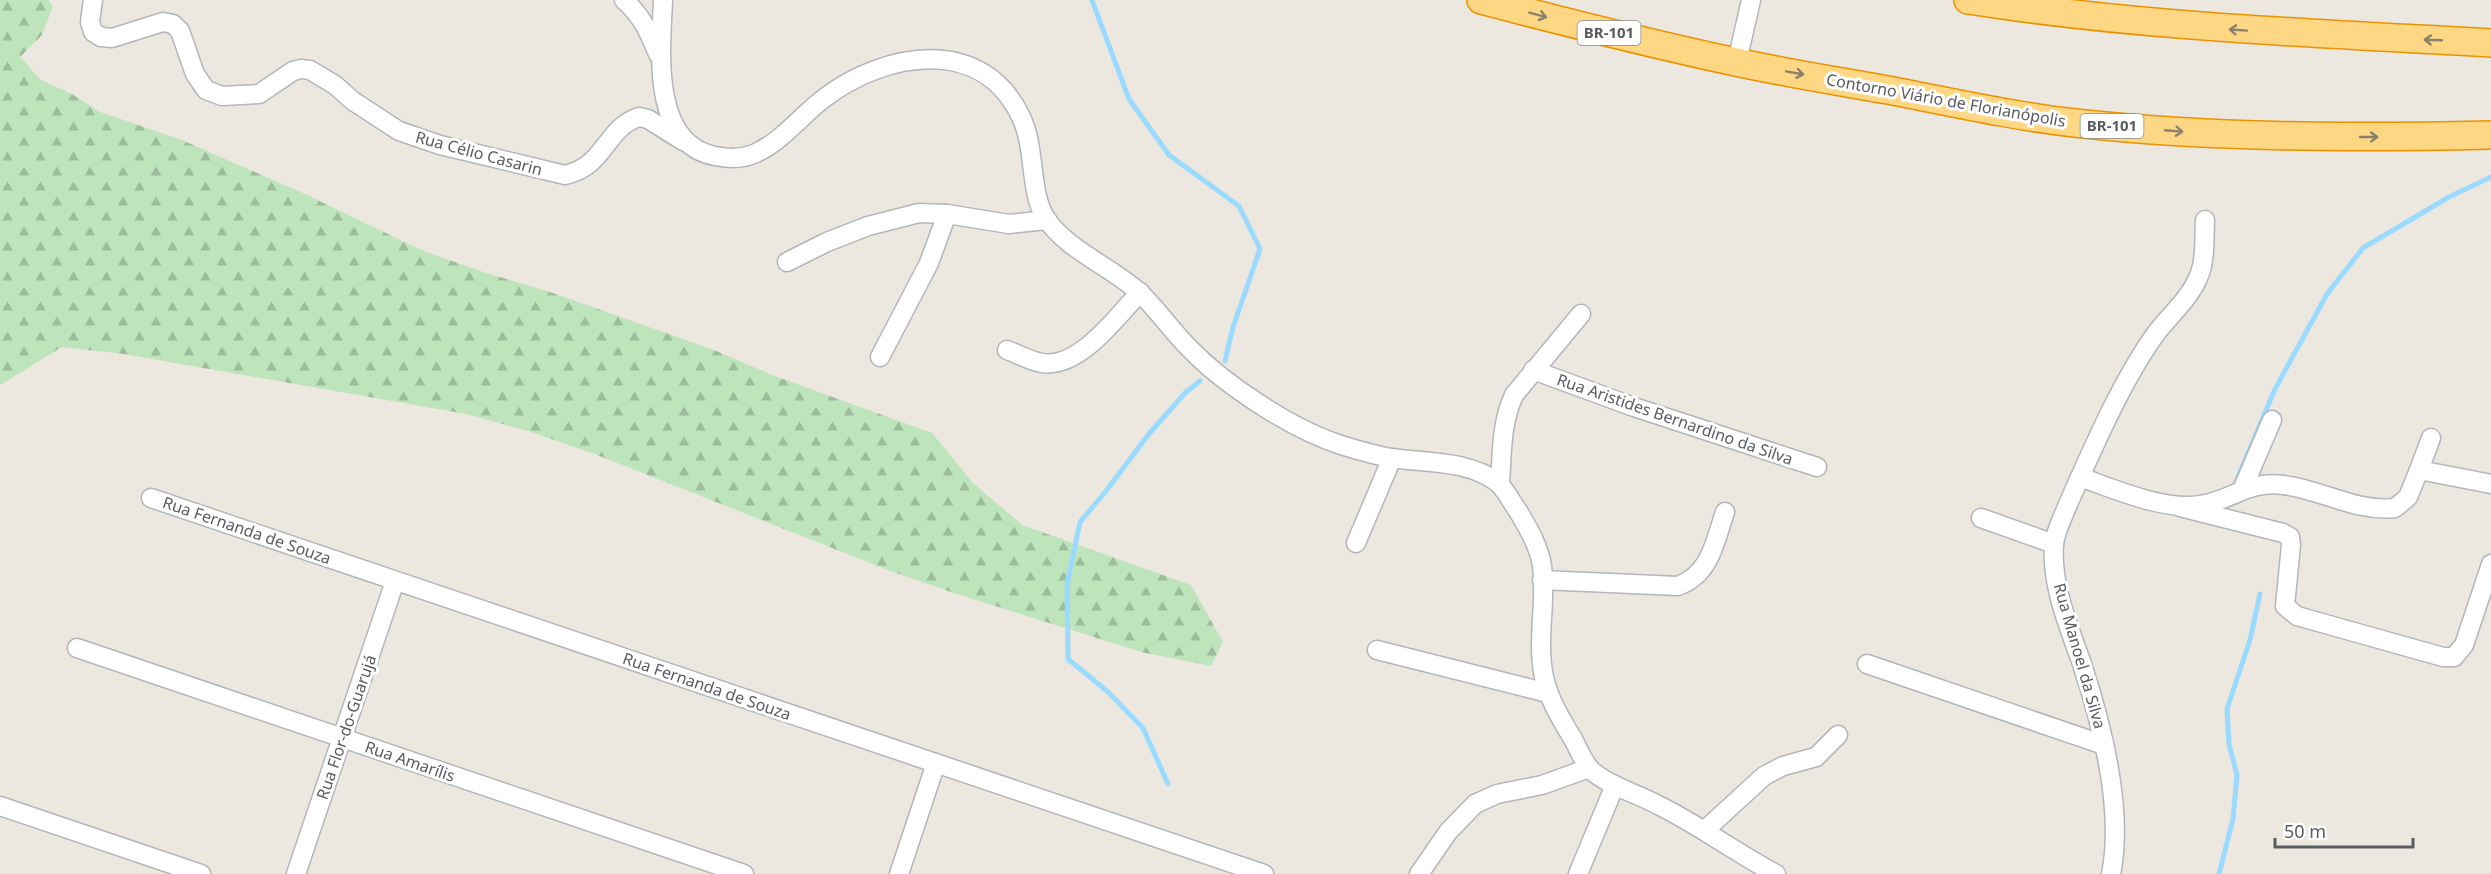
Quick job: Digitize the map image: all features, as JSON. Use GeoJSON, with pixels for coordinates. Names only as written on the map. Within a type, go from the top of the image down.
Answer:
{"type":"FeatureCollection","features":[{"type":"Feature","properties":{"kind":"highway","name":"Contorno Viário de Florianópolis"},"geometry":{"type":"LineString","coordinates":[[1481,0],[1567,23],[1737,62],[1982,109],[2074,123],[2191,132],[2286,135],[2372,137],[2491,135]]}},
{"type":"Feature","properties":{"kind":"highway"},"geometry":{"type":"LineString","coordinates":[[1968,0],[2190,26],[2290,34],[2491,43]]}},
{"type":"Feature","properties":{"kind":"street","name":"Rua Célio Casarin"},"geometry":{"type":"LineString","coordinates":[[93,0],[90,22],[93,32],[101,38],[111,38],[163,22],[173,24],[180,31],[195,74],[206,90],[222,96],[259,94],[293,71],[310,70],[328,80],[353,101],[399,131],[440,145],[565,175],[580,172],[590,164],[623,124],[639,117],[648,119],[689,145]]}},
{"type":"Feature","properties":{"kind":"street"},"geometry":{"type":"LineString","coordinates":[[624,0],[647,26],[660,62]]}},
{"type":"Feature","properties":{"kind":"street"},"geometry":{"type":"LineString","coordinates":[[663,0],[660,62],[663,98],[670,118],[689,145],[707,155],[733,159],[756,153],[850,80],[882,67],[912,60],[935,58],[959,62],[991,79],[1005,90],[1023,121],[1031,145],[1037,192],[1047,220],[1060,234],[1140,292],[1204,363],[1254,399],[1318,436],[1392,458],[1446,464],[1473,471],[1500,484],[1531,534],[1542,564],[1541,647],[1543,674],[1548,693],[1589,768],[1615,785],[1705,830],[1740,855],[1776,874]]}},
{"type":"Feature","properties":{"kind":"street"},"geometry":{"type":"LineString","coordinates":[[1737,62],[1751,0]]}},
{"type":"Feature","properties":{"kind":"street"},"geometry":{"type":"LineString","coordinates":[[787,262],[827,242],[868,226],[919,213],[947,214],[1009,224],[1047,220]]}},
{"type":"Feature","properties":{"kind":"street"},"geometry":{"type":"LineString","coordinates":[[879,357],[929,263],[947,214]]}},
{"type":"Feature","properties":{"kind":"street","name":"Rua Manoel da Silva"},"geometry":{"type":"LineString","coordinates":[[2111,874],[2115,850],[2115,827],[2104,745],[2099,718],[2058,590],[2054,544],[2080,477],[2124,388],[2156,334],[2199,278],[2203,261],[2205,220]]}},
{"type":"Feature","properties":{"kind":"street"},"geometry":{"type":"LineString","coordinates":[[1007,350],[1043,363],[1060,362],[1072,357],[1101,334],[1140,292]]}},
{"type":"Feature","properties":{"kind":"street"},"geometry":{"type":"LineString","coordinates":[[1500,484],[1503,434],[1507,411],[1514,395],[1581,314]]}},
{"type":"Feature","properties":{"kind":"street","name":"Rua Aristides Bernardino da Silva"},"geometry":{"type":"LineString","coordinates":[[1533,370],[1631,406],[1817,467]]}},
{"type":"Feature","properties":{"kind":"street"},"geometry":{"type":"LineString","coordinates":[[2243,488],[2272,420]]}},
{"type":"Feature","properties":{"kind":"street"},"geometry":{"type":"LineString","coordinates":[[2180,507],[2203,505],[2243,488],[2283,484],[2367,508],[2396,508],[2408,497],[2432,438]]}},
{"type":"Feature","properties":{"kind":"street"},"geometry":{"type":"LineString","coordinates":[[1356,543],[1392,458]]}},
{"type":"Feature","properties":{"kind":"street"},"geometry":{"type":"LineString","coordinates":[[2419,470],[2491,484]]}},
{"type":"Feature","properties":{"kind":"street"},"geometry":{"type":"LineString","coordinates":[[2080,477],[2180,507],[2283,533],[2290,537],[2291,545],[2285,606],[2296,616],[2443,657],[2454,657],[2464,645],[2491,564]]}},
{"type":"Feature","properties":{"kind":"street","name":"Rua Fernanda de Souza"},"geometry":{"type":"LineString","coordinates":[[151,498],[1256,873]]}},
{"type":"Feature","properties":{"kind":"street"},"geometry":{"type":"LineString","coordinates":[[1542,580],[1678,586],[1691,581],[1702,571],[1709,558],[1725,512]]}},
{"type":"Feature","properties":{"kind":"street"},"geometry":{"type":"LineString","coordinates":[[1981,518],[2054,544]]}},
{"type":"Feature","properties":{"kind":"street","name":"Rua Flor-do-Guarujá"},"geometry":{"type":"LineString","coordinates":[[297,874],[395,581]]}},
{"type":"Feature","properties":{"kind":"street","name":"Rua Amarílis"},"geometry":{"type":"LineString","coordinates":[[77,648],[744,874]]}},
{"type":"Feature","properties":{"kind":"street"},"geometry":{"type":"LineString","coordinates":[[1377,650],[1548,693]]}},
{"type":"Feature","properties":{"kind":"street"},"geometry":{"type":"LineString","coordinates":[[1867,664],[2104,745]]}},
{"type":"Feature","properties":{"kind":"street"},"geometry":{"type":"LineString","coordinates":[[1705,830],[1764,776],[1783,766],[1816,757],[1839,735]]}},
{"type":"Feature","properties":{"kind":"street"},"geometry":{"type":"LineString","coordinates":[[899,874],[936,763]]}},
{"type":"Feature","properties":{"kind":"street"},"geometry":{"type":"LineString","coordinates":[[1419,874],[1448,832],[1475,804],[1497,794],[1542,785],[1589,768]]}},
{"type":"Feature","properties":{"kind":"street"},"geometry":{"type":"LineString","coordinates":[[1578,874],[1615,785]]}},
{"type":"Feature","properties":{"kind":"street"},"geometry":{"type":"LineString","coordinates":[[0,806],[201,874]]}},
{"type":"Feature","properties":{"kind":"green space"},"geometry":{"type":"Polygon","coordinates":[[[0,0],[48,0],[53,6],[42,35],[20,57],[41,80],[72,94],[100,112],[182,140],[305,194],[421,250],[547,291],[714,350],[772,375],[932,433],[973,483],[1022,525],[1191,585],[1223,642],[1211,666],[1141,652],[954,593],[893,572],[592,453],[528,431],[466,414],[124,354],[62,347],[0,385],[0,0]]]}},
{"type":"Feature","properties":{"kind":"waterway"},"geometry":{"type":"LineString","coordinates":[[1092,0],[1129,99],[1169,155],[1239,206],[1260,249],[1233,327],[1225,361]]}},
{"type":"Feature","properties":{"kind":"waterway"},"geometry":{"type":"LineString","coordinates":[[2235,484],[2275,389],[2327,294],[2363,248],[2449,197],[2491,177]]}},
{"type":"Feature","properties":{"kind":"waterway"},"geometry":{"type":"LineString","coordinates":[[1168,784],[1143,728],[1107,691],[1068,659],[1067,584],[1080,522],[1148,435],[1185,393],[1200,381]]}},
{"type":"Feature","properties":{"kind":"waterway"},"geometry":{"type":"LineString","coordinates":[[2219,874],[2233,819],[2237,775],[2229,744],[2227,709],[2250,640],[2260,594]]}}]}
